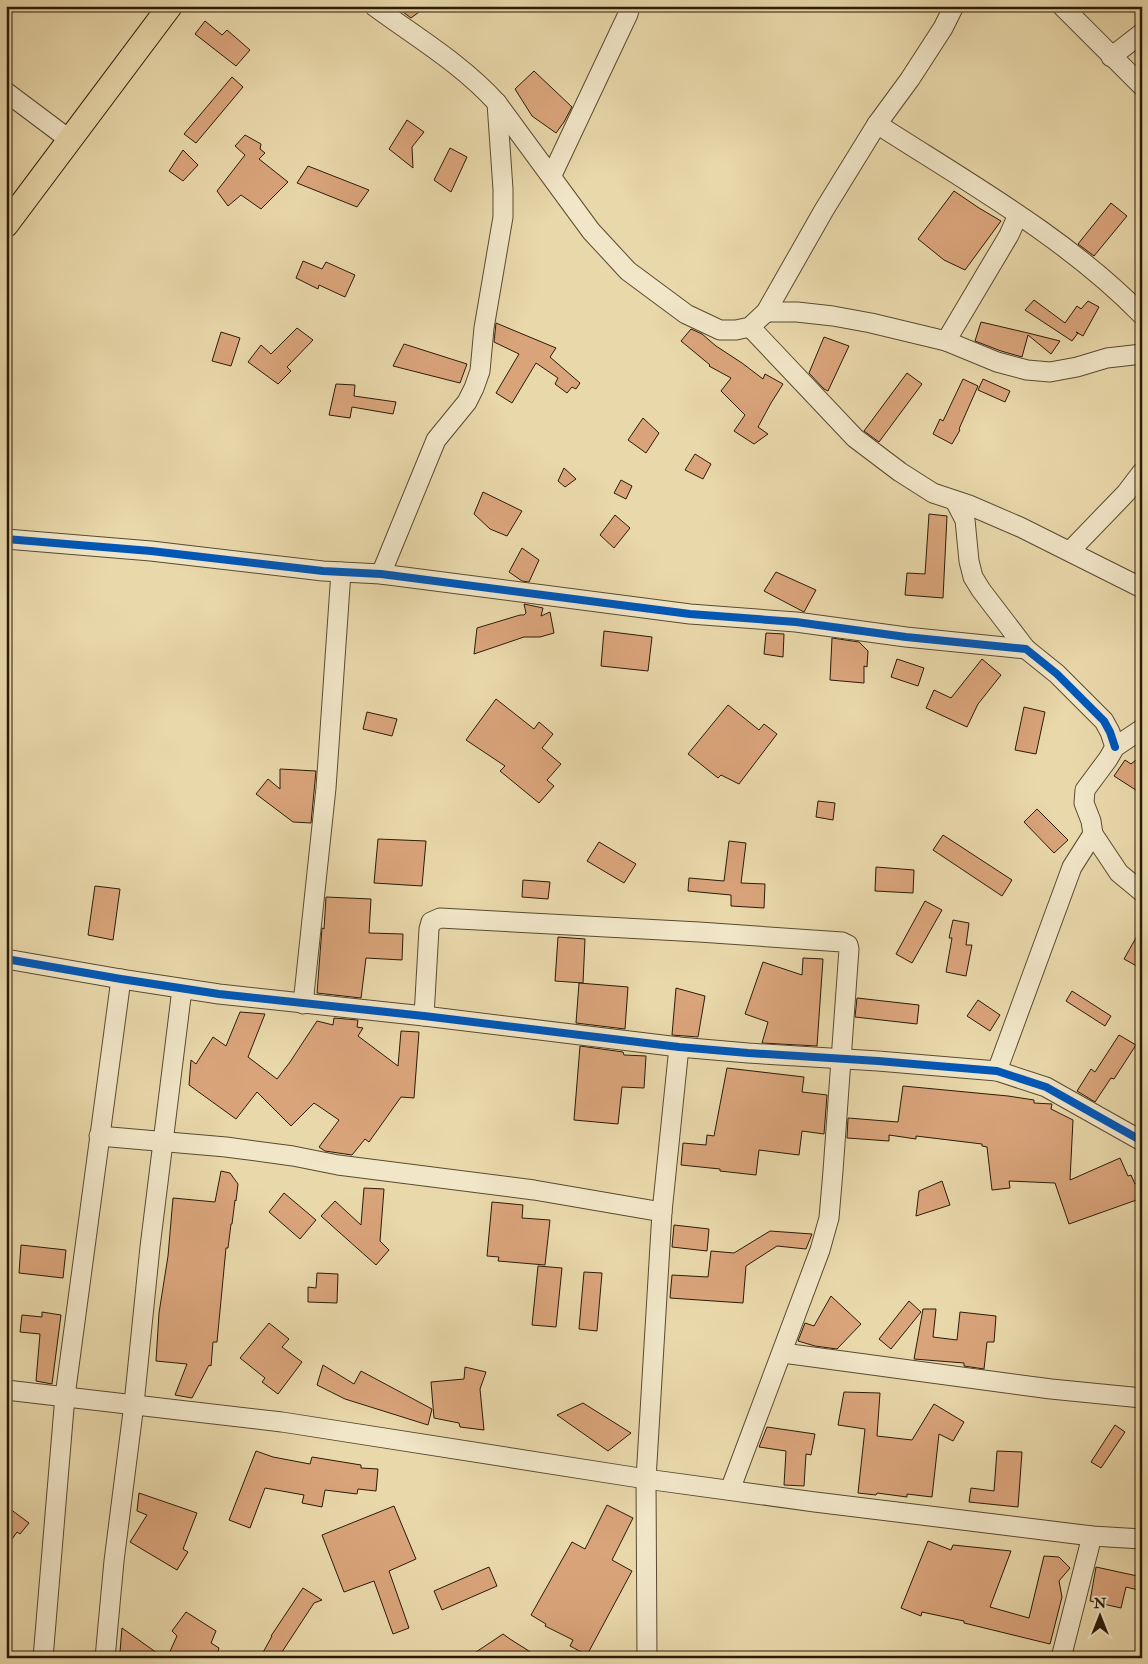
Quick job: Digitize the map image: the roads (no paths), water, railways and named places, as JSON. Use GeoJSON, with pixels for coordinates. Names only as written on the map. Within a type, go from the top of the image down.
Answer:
{"type":"FeatureCollection","features":[{"type":"Feature","properties":{"kind":"main road"},"geometry":{"type":"LineString","coordinates":[[7,223],[170,6]]}},
{"type":"Feature","properties":{"kind":"street"},"geometry":{"type":"LineString","coordinates":[[374,6],[461,68],[481,85],[552,175],[592,230],[628,271],[686,314],[720,330],[736,330],[750,326],[766,312],[824,210],[877,124],[915,72],[943,28],[954,6]]}},
{"type":"Feature","properties":{"kind":"street"},"geometry":{"type":"LineString","coordinates":[[552,175],[628,14],[630,6]]}},
{"type":"Feature","properties":{"kind":"street"},"geometry":{"type":"LineString","coordinates":[[1062,6],[1142,86]]}},
{"type":"Feature","properties":{"kind":"street"},"geometry":{"type":"LineString","coordinates":[[1111,57],[1142,34]]}},
{"type":"Feature","properties":{"kind":"street"},"geometry":{"type":"LineString","coordinates":[[6,92],[70,140]]}},
{"type":"Feature","properties":{"kind":"street"},"geometry":{"type":"LineString","coordinates":[[381,574],[436,440],[467,402],[480,371],[484,328],[503,217],[497,104]]}},
{"type":"Feature","properties":{"kind":"street"},"geometry":{"type":"LineString","coordinates":[[877,124],[1018,215],[1088,265],[1142,315]]}},
{"type":"Feature","properties":{"kind":"street"},"geometry":{"type":"LineString","coordinates":[[946,341],[1010,235],[1018,215]]}},
{"type":"Feature","properties":{"kind":"street"},"geometry":{"type":"LineString","coordinates":[[766,312],[797,312],[833,316],[946,341],[997,362],[1027,370],[1050,372],[1077,367],[1107,358],[1142,354]]}},
{"type":"Feature","properties":{"kind":"street"},"geometry":{"type":"LineString","coordinates":[[750,326],[855,438],[900,472],[933,493],[1020,527],[1142,588]]}},
{"type":"Feature","properties":{"kind":"street"},"geometry":{"type":"LineString","coordinates":[[1070,551],[1126,493],[1142,472]]}},
{"type":"Feature","properties":{"kind":"street"},"geometry":{"type":"LineString","coordinates":[[955,501],[965,520],[969,561],[973,577],[981,590],[1026,649],[1057,674],[1104,721],[1115,747]]}},
{"type":"Feature","properties":{"kind":"street"},"geometry":{"type":"LineString","coordinates":[[6,539],[341,572],[381,574],[690,614],[796,622],[906,637],[1026,649]]}},
{"type":"Feature","properties":{"kind":"street"},"geometry":{"type":"LineString","coordinates":[[303,1004],[326,788],[341,572]]}},
{"type":"Feature","properties":{"kind":"street"},"geometry":{"type":"LineString","coordinates":[[1142,729],[1115,747],[1085,790],[1084,803],[1091,821],[1093,834],[1119,873],[1142,892]]}},
{"type":"Feature","properties":{"kind":"street"},"geometry":{"type":"LineString","coordinates":[[997,1072],[1072,867],[1093,834]]}},
{"type":"Feature","properties":{"kind":"street"},"geometry":{"type":"LineString","coordinates":[[424,1016],[431,922],[440,918],[679,930],[842,942],[848,945],[834,1171],[828,1218],[820,1250],[730,1490]]}},
{"type":"Feature","properties":{"kind":"street"},"geometry":{"type":"LineString","coordinates":[[6,959],[182,989],[679,1047],[997,1072],[1046,1087],[1142,1141]]}},
{"type":"Feature","properties":{"kind":"street"},"geometry":{"type":"LineString","coordinates":[[43,1658],[65,1396],[121,979]]}},
{"type":"Feature","properties":{"kind":"street"},"geometry":{"type":"LineString","coordinates":[[104,1658],[134,1404],[150,1247],[182,989]]}},
{"type":"Feature","properties":{"kind":"street"},"geometry":{"type":"LineString","coordinates":[[647,1658],[646,1479],[662,1212],[679,1047]]}},
{"type":"Feature","properties":{"kind":"street"},"geometry":{"type":"LineString","coordinates":[[99,1136],[226,1147],[293,1156],[338,1165],[534,1190],[662,1212]]}},
{"type":"Feature","properties":{"kind":"street"},"geometry":{"type":"LineString","coordinates":[[782,1353],[1142,1398]]}},
{"type":"Feature","properties":{"kind":"street"},"geometry":{"type":"LineString","coordinates":[[6,1390],[282,1422],[646,1479],[1092,1536],[1142,1539]]}},
{"type":"Feature","properties":{"kind":"street"},"geometry":{"type":"LineString","coordinates":[[1061,1658],[1092,1536]]}}]}
